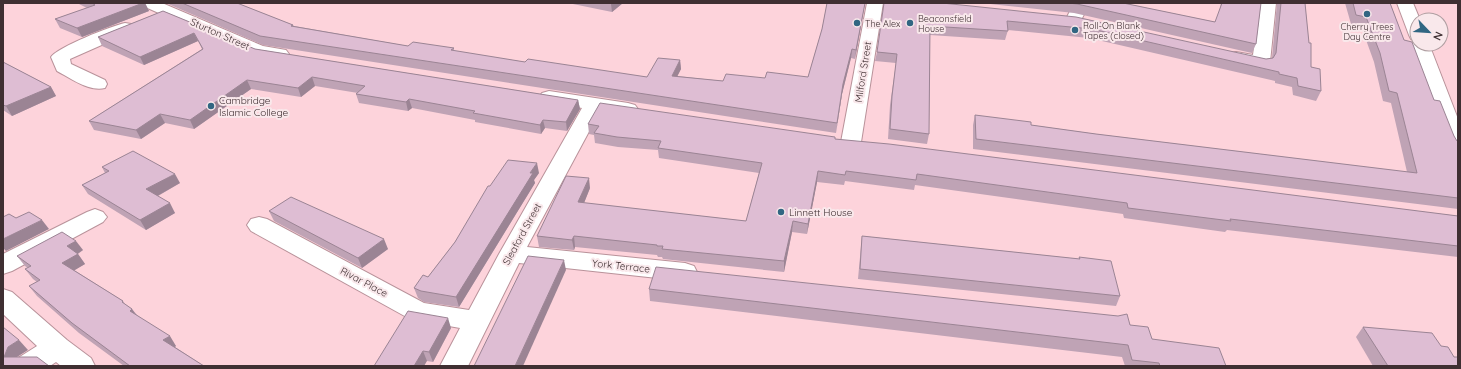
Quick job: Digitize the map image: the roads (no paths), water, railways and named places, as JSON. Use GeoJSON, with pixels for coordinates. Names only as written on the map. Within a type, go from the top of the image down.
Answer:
{"type":"FeatureCollection","features":[{"type":"Feature","properties":{"kind":"street","name":"Milford Street"},"geometry":{"type":"LineString","coordinates":[[830,139],[859,143],[875,3]]}},
{"type":"Feature","properties":{"kind":"street"},"geometry":{"type":"LineString","coordinates":[[1074,19],[1082,3]]}},
{"type":"Feature","properties":{"kind":"street"},"geometry":{"type":"LineString","coordinates":[[1222,53],[1261,62],[1268,3]]}},
{"type":"Feature","properties":{"kind":"street"},"geometry":{"type":"LineString","coordinates":[[1405,3],[1409,13]]}},
{"type":"Feature","properties":{"kind":"street","name":"Sturton Street"},"geometry":{"type":"LineString","coordinates":[[147,14],[167,11],[259,51],[298,57]]}},
{"type":"Feature","properties":{"kind":"street"},"geometry":{"type":"LineString","coordinates":[[98,84],[63,67],[60,57],[147,14]]}},
{"type":"Feature","properties":{"kind":"street"},"geometry":{"type":"LineString","coordinates":[[1423,52],[1458,146]]}},
{"type":"Feature","properties":{"kind":"street"},"geometry":{"type":"LineString","coordinates":[[532,94],[647,112]]}},
{"type":"Feature","properties":{"kind":"street","name":"Sleaford Street"},"geometry":{"type":"LineString","coordinates":[[454,366],[476,320],[511,254],[594,104]]}},
{"type":"Feature","properties":{"kind":"street"},"geometry":{"type":"LineString","coordinates":[[3,265],[95,217]]}},
{"type":"Feature","properties":{"kind":"street","name":"Rivar Place"},"geometry":{"type":"LineString","coordinates":[[258,225],[419,312],[476,320]]}},
{"type":"Feature","properties":{"kind":"street","name":"York Terrace"},"geometry":{"type":"LineString","coordinates":[[511,254],[708,275]]}},
{"type":"Feature","properties":{"kind":"street"},"geometry":{"type":"LineString","coordinates":[[3,299],[57,348],[81,366]]}},
{"type":"Feature","properties":{"kind":"street"},"geometry":{"type":"LineString","coordinates":[[28,366],[57,348]]}},
{"type":"Feature","properties":{"kind":"place","name":"Cherry Trees Day Centre"},"geometry":{"type":"Point","coordinates":[1367,14]}},
{"type":"Feature","properties":{"kind":"place","name":"The Alex"},"geometry":{"type":"Point","coordinates":[857,23]}},
{"type":"Feature","properties":{"kind":"place","name":"Beaconsfield House"},"geometry":{"type":"Point","coordinates":[910,23]}},
{"type":"Feature","properties":{"kind":"place","name":"Roll-On Blank Tapes (closed)"},"geometry":{"type":"Point","coordinates":[1075,30]}},
{"type":"Feature","properties":{"kind":"place","name":"Cambridge Islamic College"},"geometry":{"type":"Point","coordinates":[211,106]}},
{"type":"Feature","properties":{"kind":"place","name":"Linnett House"},"geometry":{"type":"Point","coordinates":[781,212]}}]}
